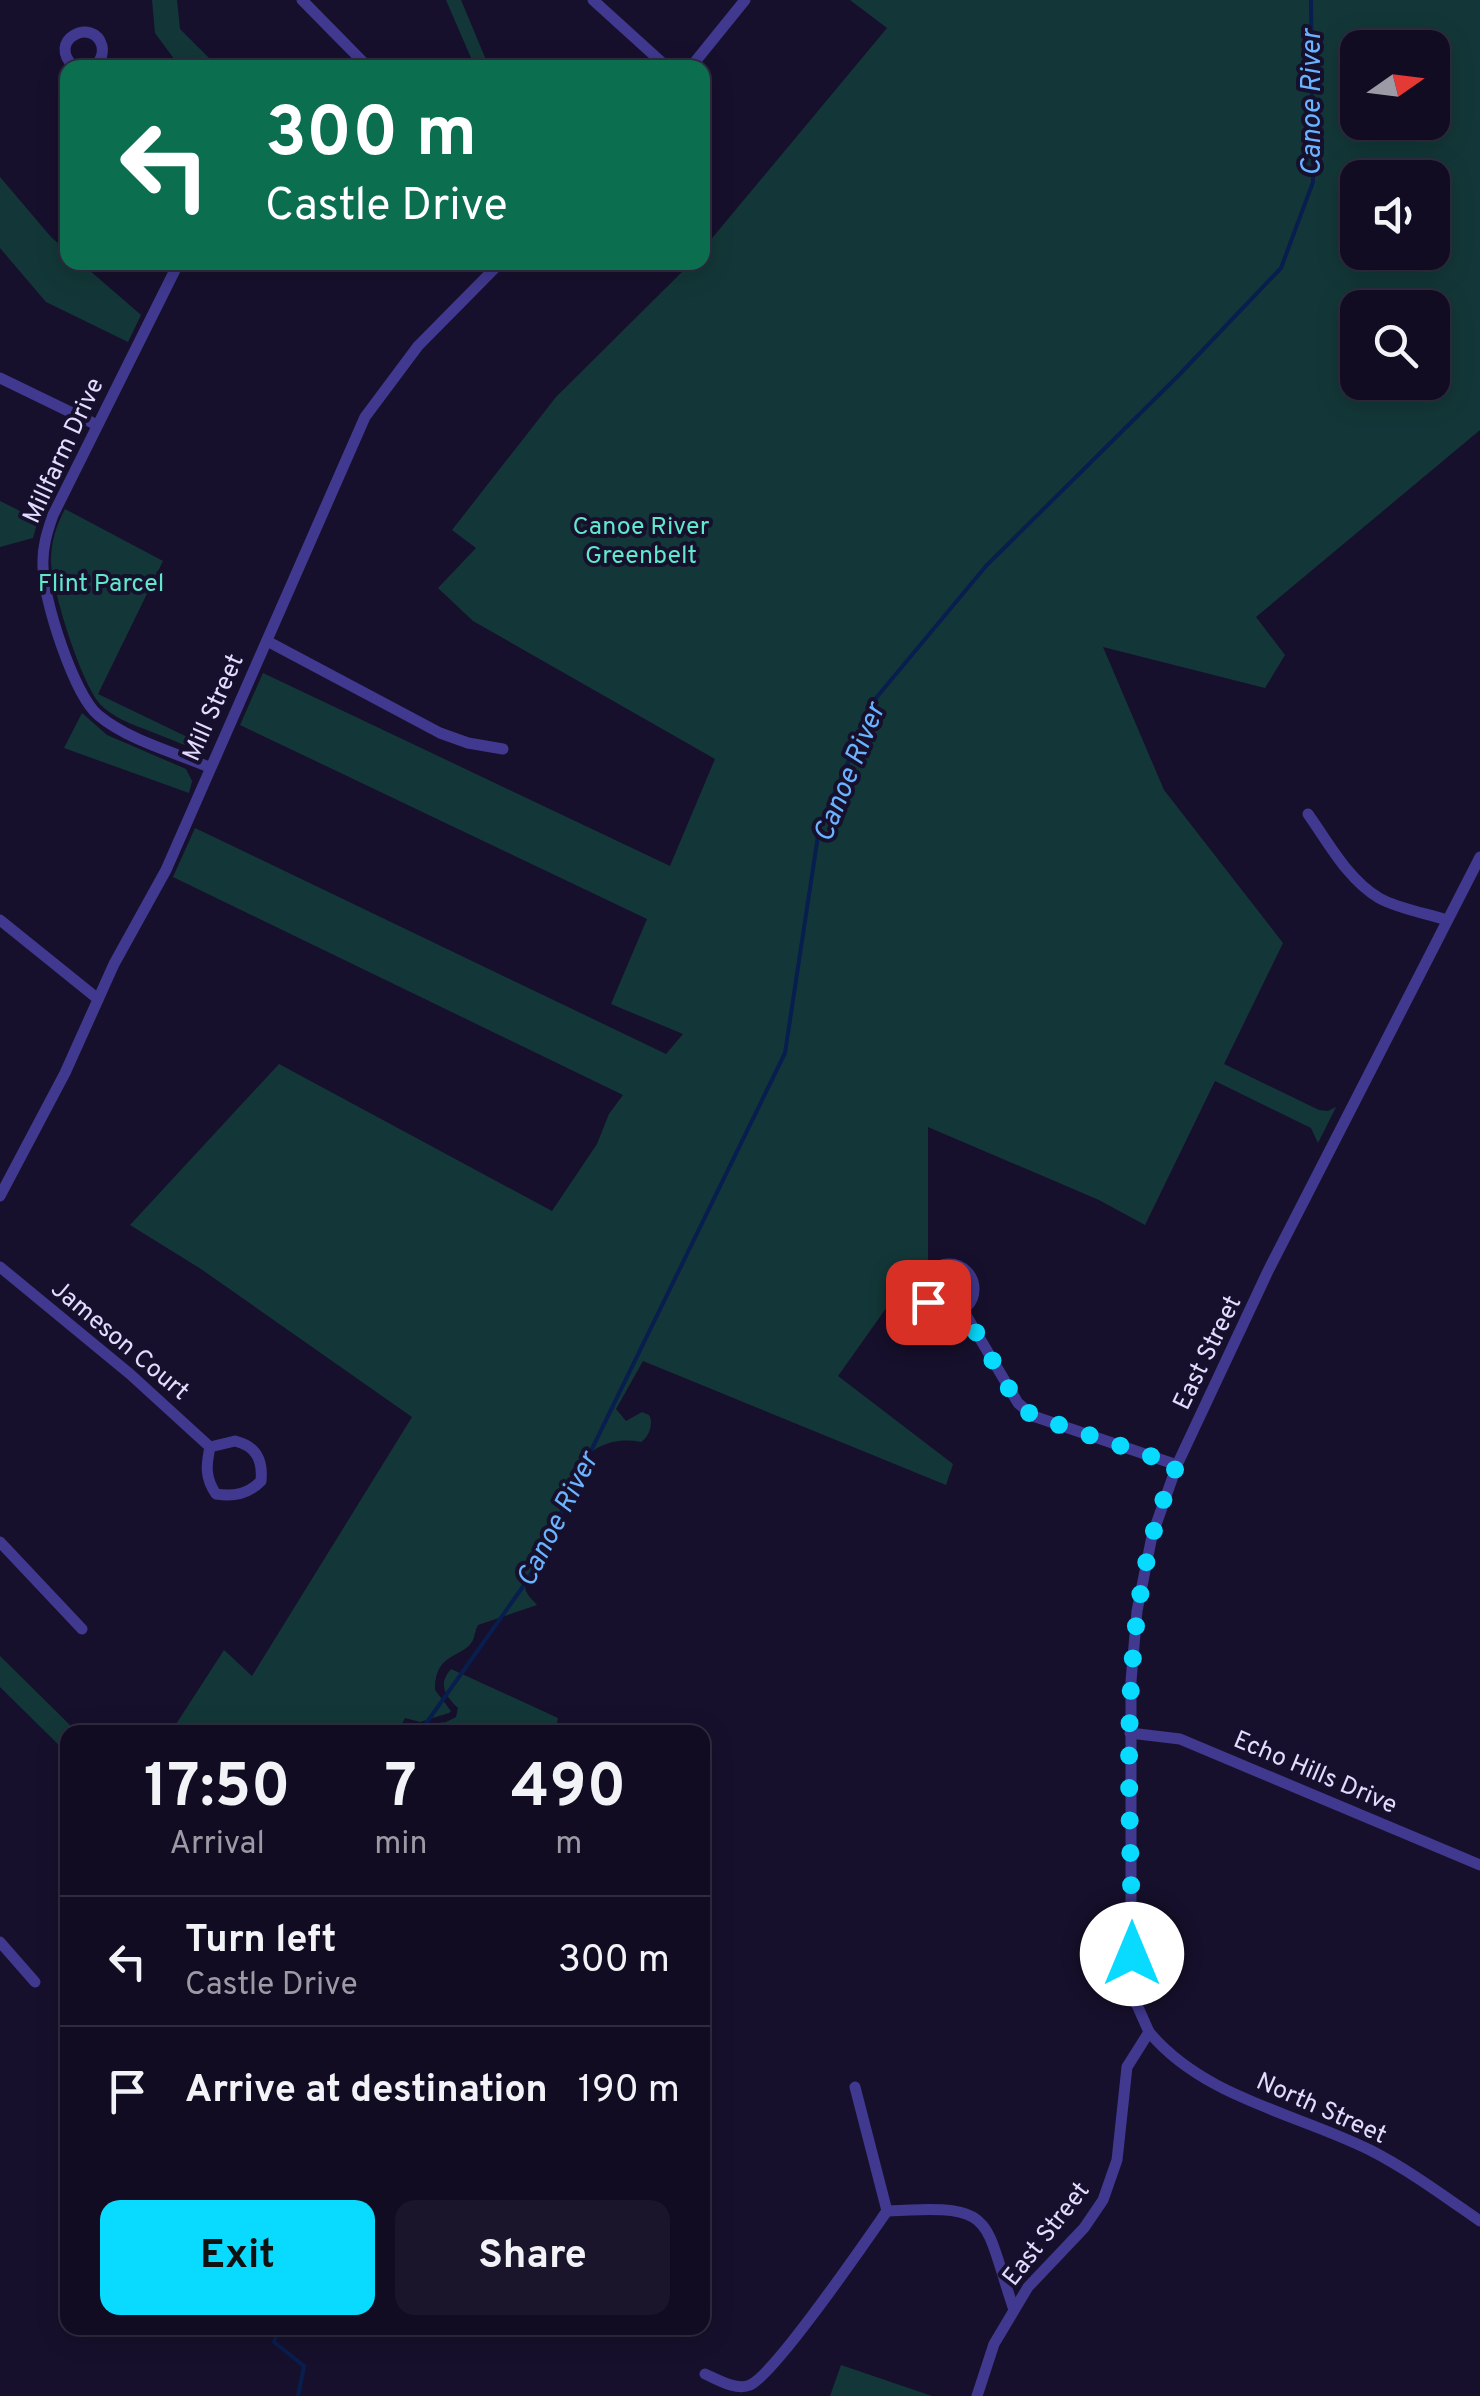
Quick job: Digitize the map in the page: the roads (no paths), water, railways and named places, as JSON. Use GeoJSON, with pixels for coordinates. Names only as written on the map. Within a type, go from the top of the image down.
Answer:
{"type":"FeatureCollection","features":[{"type":"Feature","properties":{"kind":"street"},"geometry":{"type":"LineString","coordinates":[[302,0],[361,60]]}},
{"type":"Feature","properties":{"kind":"street"},"geometry":{"type":"LineString","coordinates":[[593,0],[659,60]]}},
{"type":"Feature","properties":{"kind":"street"},"geometry":{"type":"LineString","coordinates":[[696,60],[744,0]]}},
{"type":"Feature","properties":{"kind":"street"},"geometry":{"type":"LineString","coordinates":[[69,60],[66,45],[74,35],[86,32],[97,38],[102,49],[100,60]]}},
{"type":"Feature","properties":{"kind":"street","name":"Millfarm Drive"},"geometry":{"type":"LineString","coordinates":[[175,270],[54,514],[43,552],[46,592],[86,702],[102,718],[209,767]]}},
{"type":"Feature","properties":{"kind":"street","name":"Mill Street"},"geometry":{"type":"LineString","coordinates":[[0,1196],[166,870],[365,418],[418,346],[493,270]]}},
{"type":"Feature","properties":{"kind":"street"},"geometry":{"type":"LineString","coordinates":[[0,378],[97,425]]}},
{"type":"Feature","properties":{"kind":"street"},"geometry":{"type":"LineString","coordinates":[[267,642],[440,733],[503,749]]}},
{"type":"Feature","properties":{"kind":"street"},"geometry":{"type":"LineString","coordinates":[[1308,814],[1349,871],[1368,890],[1393,904],[1447,920]]}},
{"type":"Feature","properties":{"kind":"street","name":"East Street"},"geometry":{"type":"LineString","coordinates":[[977,2396],[994,2344],[1014,2310],[1043,2268],[1084,2228],[1104,2200],[1117,2160],[1127,2067],[1149,2032],[1137,2005],[1132,1978],[1130,1734],[1137,1610],[1152,1536],[1177,1465],[1268,1271],[1480,857]]}},
{"type":"Feature","properties":{"kind":"street"},"geometry":{"type":"LineString","coordinates":[[0,920],[98,998]]}},
{"type":"Feature","properties":{"kind":"street"},"geometry":{"type":"LineString","coordinates":[[961,1266],[972,1279],[973,1296],[963,1310],[940,1312],[928,1302],[926,1279],[937,1267],[961,1266]]}},
{"type":"Feature","properties":{"kind":"street","name":"Jameson Court"},"geometry":{"type":"LineString","coordinates":[[0,1267],[130,1374],[210,1447]]}},
{"type":"Feature","properties":{"kind":"street"},"geometry":{"type":"LineString","coordinates":[[963,1310],[1018,1404],[1033,1416],[1177,1465]]}},
{"type":"Feature","properties":{"kind":"street"},"geometry":{"type":"LineString","coordinates":[[235,1441],[248,1444],[258,1455],[261,1481],[240,1494],[216,1494],[206,1468],[210,1447],[235,1441]]}},
{"type":"Feature","properties":{"kind":"street"},"geometry":{"type":"LineString","coordinates":[[0,1542],[82,1629]]}},
{"type":"Feature","properties":{"kind":"street","name":"Echo Hills Drive"},"geometry":{"type":"LineString","coordinates":[[1130,1734],[1180,1739],[1480,1865]]}},
{"type":"Feature","properties":{"kind":"street"},"geometry":{"type":"LineString","coordinates":[[0,1942],[35,1982]]}},
{"type":"Feature","properties":{"kind":"street","name":"North Street"},"geometry":{"type":"LineString","coordinates":[[1149,2032],[1166,2053],[1196,2074],[1370,2150],[1480,2221]]}},
{"type":"Feature","properties":{"kind":"street"},"geometry":{"type":"LineString","coordinates":[[855,2087],[888,2212]]}},
{"type":"Feature","properties":{"kind":"street"},"geometry":{"type":"LineString","coordinates":[[888,2212],[966,2212],[988,2227],[1014,2310]]}},
{"type":"Feature","properties":{"kind":"street"},"geometry":{"type":"LineString","coordinates":[[704,2374],[737,2386],[749,2386],[761,2376],[888,2212]]}},
{"type":"Feature","properties":{"kind":"waterway","name":"Canoe River"},"geometry":{"type":"LineString","coordinates":[[425,1725],[529,1578],[785,1053],[819,829],[876,698],[986,566],[1281,268],[1313,182],[1311,0]]}},
{"type":"Feature","properties":{"kind":"waterway","name":"Canoe River"},"geometry":{"type":"LineString","coordinates":[[276,2335],[274,2342],[304,2366],[298,2396]]}},
{"type":"Feature","properties":{"kind":"park label","name":"Canoe River Greenbelt"},"geometry":{"type":"Point","coordinates":[641,540]}},
{"type":"Feature","properties":{"kind":"park label","name":"Flint Parcel"},"geometry":{"type":"Point","coordinates":[101,582]}}]}
